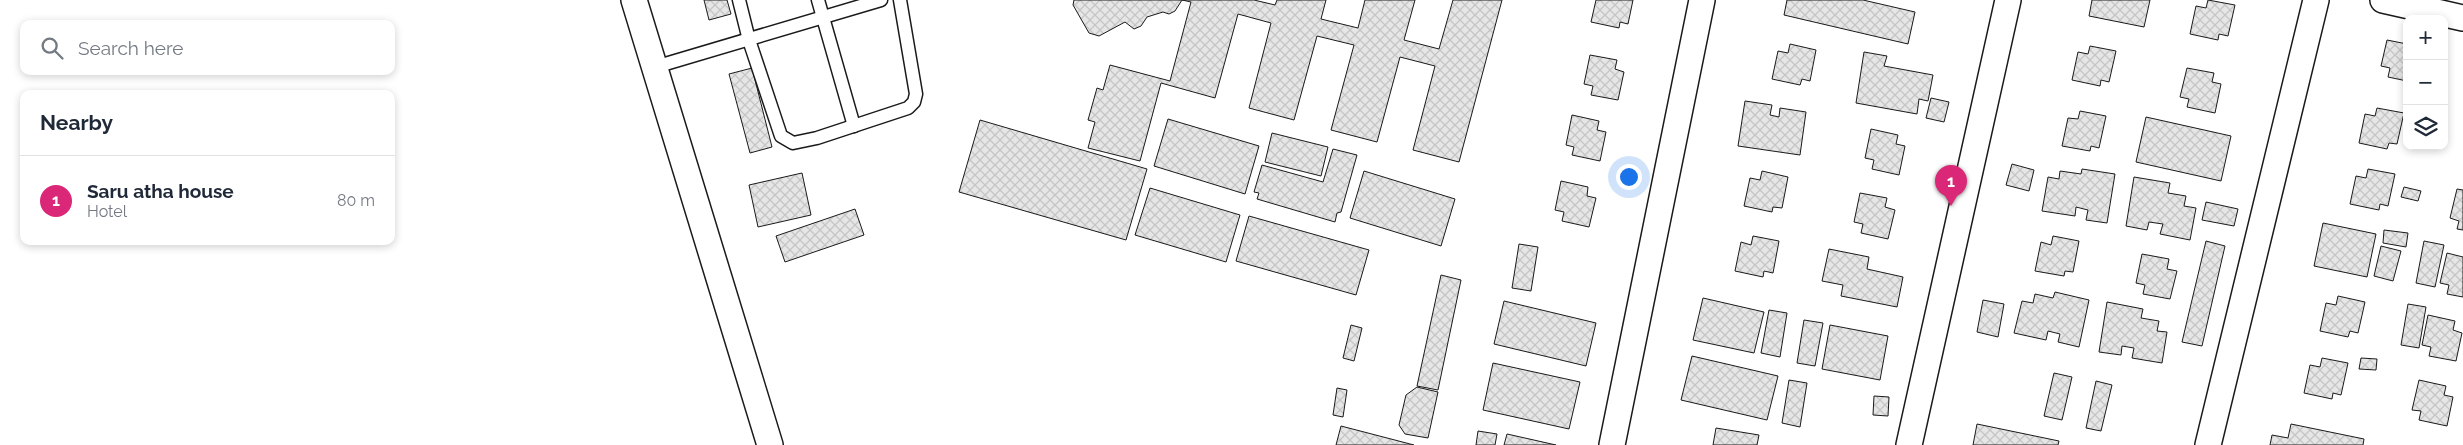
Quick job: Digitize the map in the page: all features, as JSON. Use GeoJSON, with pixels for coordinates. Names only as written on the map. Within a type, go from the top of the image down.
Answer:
{"type":"FeatureCollection","features":[{"type":"Feature","properties":{"kind":"street"},"geometry":{"type":"LineString","coordinates":[[634,0],[770,445]]}},
{"type":"Feature","properties":{"kind":"street"},"geometry":{"type":"LineString","coordinates":[[1612,445],[1702,0]]}},
{"type":"Feature","properties":{"kind":"street"},"geometry":{"type":"LineString","coordinates":[[1909,445],[2008,0]]}},
{"type":"Feature","properties":{"kind":"street"},"geometry":{"type":"LineString","coordinates":[[2208,445],[2316,0]]}},
{"type":"Feature","properties":{"kind":"street"},"geometry":{"type":"LineString","coordinates":[[2383,0],[2463,18]]}},
{"type":"Feature","properties":{"kind":"lane"},"geometry":{"type":"LineString","coordinates":[[738,0],[749,40],[782,136],[793,143],[817,138],[908,108],[914,102],[916,94],[900,0]]}},
{"type":"Feature","properties":{"kind":"lane"},"geometry":{"type":"LineString","coordinates":[[818,0],[854,126]]}},
{"type":"Feature","properties":{"kind":"lane"},"geometry":{"type":"LineString","coordinates":[[655,67],[881,0]]}},
{"type":"Feature","properties":{"kind":"building"},"geometry":{"type":"Polygon","coordinates":[[[704,0],[727,0],[731,14],[709,20],[704,0]]]}},
{"type":"Feature","properties":{"kind":"building"},"geometry":{"type":"Polygon","coordinates":[[[1074,0],[1182,0],[1175,11],[1169,14],[1163,12],[1147,17],[1141,26],[1134,29],[1125,22],[1099,36],[1089,33],[1073,5],[1074,0]]]}},
{"type":"Feature","properties":{"kind":"building"},"geometry":{"type":"Polygon","coordinates":[[[1182,0],[1254,0],[1275,5],[1277,0],[1326,0],[1321,19],[1358,28],[1365,0],[1415,0],[1404,40],[1439,49],[1453,0],[1502,0],[1459,162],[1413,150],[1435,66],[1400,57],[1377,142],[1331,130],[1354,45],[1317,36],[1294,120],[1249,108],[1271,23],[1238,14],[1215,98],[1161,83],[1140,161],[1088,148],[1095,122],[1088,120],[1097,88],[1103,90],[1110,65],[1170,81],[1191,2],[1182,0]]]}},
{"type":"Feature","properties":{"kind":"building"},"geometry":{"type":"Polygon","coordinates":[[[1596,0],[1633,0],[1628,24],[1620,22],[1619,28],[1591,22],[1596,0]]]}},
{"type":"Feature","properties":{"kind":"building"},"geometry":{"type":"Polygon","coordinates":[[[1787,0],[1863,0],[1915,12],[1908,44],[1784,15],[1787,0]]]}},
{"type":"Feature","properties":{"kind":"building"},"geometry":{"type":"Polygon","coordinates":[[[2092,0],[2150,0],[2144,27],[2089,16],[2092,0]]]}},
{"type":"Feature","properties":{"kind":"building"},"geometry":{"type":"Polygon","coordinates":[[[2208,0],[2235,5],[2228,36],[2219,34],[2218,40],[2190,34],[2196,6],[2206,8],[2208,0]]]}},
{"type":"Feature","properties":{"kind":"building"},"geometry":{"type":"Polygon","coordinates":[[[2387,40],[2403,43],[2403,80],[2388,77],[2390,68],[2381,66],[2387,40]]]}},
{"type":"Feature","properties":{"kind":"building"},"geometry":{"type":"Polygon","coordinates":[[[1790,44],[1816,50],[1810,81],[1802,79],[1800,85],[1772,79],[1778,51],[1788,53],[1790,44]]]}},
{"type":"Feature","properties":{"kind":"building"},"geometry":{"type":"Polygon","coordinates":[[[2090,46],[2116,51],[2109,82],[2101,80],[2100,86],[2072,80],[2078,52],[2088,54],[2090,46]]]}},
{"type":"Feature","properties":{"kind":"building"},"geometry":{"type":"Polygon","coordinates":[[[1864,52],[1887,56],[1884,66],[1933,75],[1928,101],[1919,99],[1917,114],[1856,103],[1864,52]]]}},
{"type":"Feature","properties":{"kind":"building"},"geometry":{"type":"Polygon","coordinates":[[[1590,55],[1617,60],[1615,69],[1624,72],[1618,100],[1591,95],[1593,86],[1584,84],[1590,55]]]}},
{"type":"Feature","properties":{"kind":"building"},"geometry":{"type":"Polygon","coordinates":[[[752,68],[772,147],[750,153],[729,74],[752,68]]]}},
{"type":"Feature","properties":{"kind":"building"},"geometry":{"type":"Polygon","coordinates":[[[2187,68],[2214,73],[2212,82],[2221,84],[2215,113],[2187,107],[2189,99],[2180,97],[2187,68]]]}},
{"type":"Feature","properties":{"kind":"building"},"geometry":{"type":"Polygon","coordinates":[[[1931,98],[1949,102],[1944,122],[1926,118],[1931,98]]]}},
{"type":"Feature","properties":{"kind":"building"},"geometry":{"type":"Polygon","coordinates":[[[1745,101],[1772,105],[1770,115],[1779,117],[1780,108],[1806,112],[1800,155],[1738,146],[1745,101]]]}},
{"type":"Feature","properties":{"kind":"building"},"geometry":{"type":"Polygon","coordinates":[[[2377,108],[2403,113],[2397,144],[2389,143],[2387,149],[2359,143],[2365,114],[2375,116],[2377,108]]]}},
{"type":"Feature","properties":{"kind":"building"},"geometry":{"type":"Polygon","coordinates":[[[2080,111],[2106,116],[2099,148],[2091,146],[2090,151],[2062,146],[2068,118],[2078,119],[2080,111]]]}},
{"type":"Feature","properties":{"kind":"building"},"geometry":{"type":"Polygon","coordinates":[[[1572,115],[1599,121],[1597,130],[1606,132],[1600,161],[1572,155],[1574,147],[1566,145],[1572,115]]]}},
{"type":"Feature","properties":{"kind":"building"},"geometry":{"type":"Polygon","coordinates":[[[2146,117],[2231,136],[2221,181],[2136,162],[2146,117]]]}},
{"type":"Feature","properties":{"kind":"building"},"geometry":{"type":"Polygon","coordinates":[[[1168,119],[1259,146],[1245,194],[1154,166],[1168,119]]]}},
{"type":"Feature","properties":{"kind":"building"},"geometry":{"type":"Polygon","coordinates":[[[980,120],[1147,169],[1126,240],[959,192],[980,120]]]}},
{"type":"Feature","properties":{"kind":"building"},"geometry":{"type":"Polygon","coordinates":[[[1871,129],[1898,135],[1896,144],[1905,146],[1899,175],[1872,169],[1874,160],[1865,158],[1871,129]]]}},
{"type":"Feature","properties":{"kind":"building"},"geometry":{"type":"Polygon","coordinates":[[[1272,133],[1328,147],[1321,176],[1265,162],[1272,133]]]}},
{"type":"Feature","properties":{"kind":"building"},"geometry":{"type":"Polygon","coordinates":[[[1333,149],[1357,155],[1341,212],[1337,213],[1335,222],[1257,199],[1259,193],[1254,192],[1262,165],[1323,182],[1333,149]]]}},
{"type":"Feature","properties":{"kind":"building"},"geometry":{"type":"Polygon","coordinates":[[[2012,164],[2034,170],[2029,191],[2006,185],[2012,164]]]}},
{"type":"Feature","properties":{"kind":"building"},"geometry":{"type":"Polygon","coordinates":[[[2082,169],[2115,174],[2107,223],[2086,220],[2088,210],[2076,207],[2075,216],[2042,211],[2048,177],[2059,179],[2060,171],[2081,174],[2082,169]]]}},
{"type":"Feature","properties":{"kind":"building"},"geometry":{"type":"Polygon","coordinates":[[[2368,169],[2395,174],[2388,206],[2380,204],[2379,210],[2350,204],[2356,176],[2366,178],[2368,169]]]}},
{"type":"Feature","properties":{"kind":"building"},"geometry":{"type":"Polygon","coordinates":[[[1364,171],[1455,199],[1441,246],[1350,218],[1364,171]]]}},
{"type":"Feature","properties":{"kind":"building"},"geometry":{"type":"Polygon","coordinates":[[[1762,171],[1788,177],[1782,208],[1773,207],[1772,212],[1744,206],[1750,178],[1760,180],[1762,171]]]}},
{"type":"Feature","properties":{"kind":"building"},"geometry":{"type":"Polygon","coordinates":[[[802,173],[811,215],[758,227],[749,185],[802,173]]]}},
{"type":"Feature","properties":{"kind":"building"},"geometry":{"type":"Polygon","coordinates":[[[2134,177],[2170,183],[2168,193],[2186,196],[2184,206],[2196,208],[2190,240],[2160,234],[2163,224],[2149,222],[2147,230],[2126,226],[2134,177]]]}},
{"type":"Feature","properties":{"kind":"building"},"geometry":{"type":"Polygon","coordinates":[[[1561,181],[1588,187],[1587,196],[1596,198],[1589,227],[1562,221],[1564,212],[1555,210],[1561,181]]]}},
{"type":"Feature","properties":{"kind":"building"},"geometry":{"type":"Polygon","coordinates":[[[2404,187],[2421,191],[2418,201],[2401,197],[2404,187]]]}},
{"type":"Feature","properties":{"kind":"building"},"geometry":{"type":"Polygon","coordinates":[[[1150,188],[1240,215],[1226,262],[1135,235],[1150,188]]]}},
{"type":"Feature","properties":{"kind":"building"},"geometry":{"type":"Polygon","coordinates":[[[2457,189],[2463,190],[2463,230],[2457,229],[2459,221],[2450,218],[2457,189]]]}},
{"type":"Feature","properties":{"kind":"building"},"geometry":{"type":"Polygon","coordinates":[[[1860,193],[1887,198],[1885,207],[1895,210],[1888,239],[1861,233],[1863,224],[1854,222],[1860,193]]]}},
{"type":"Feature","properties":{"kind":"building"},"geometry":{"type":"Polygon","coordinates":[[[2206,202],[2238,209],[2234,226],[2202,220],[2206,202]]]}},
{"type":"Feature","properties":{"kind":"building"},"geometry":{"type":"Polygon","coordinates":[[[855,209],[864,235],[785,262],[776,236],[855,209]]]}},
{"type":"Feature","properties":{"kind":"building"},"geometry":{"type":"Polygon","coordinates":[[[1249,216],[1369,250],[1356,295],[1236,261],[1249,216]]]}},
{"type":"Feature","properties":{"kind":"building"},"geometry":{"type":"Polygon","coordinates":[[[2323,223],[2376,234],[2367,277],[2314,266],[2323,223]]]}},
{"type":"Feature","properties":{"kind":"building"},"geometry":{"type":"Polygon","coordinates":[[[2384,230],[2408,233],[2406,247],[2383,243],[2384,230]]]}},
{"type":"Feature","properties":{"kind":"building"},"geometry":{"type":"Polygon","coordinates":[[[1753,236],[1779,241],[1773,273],[1764,271],[1763,277],[1735,271],[1741,242],[1751,245],[1753,236]]]}},
{"type":"Feature","properties":{"kind":"building"},"geometry":{"type":"Polygon","coordinates":[[[2053,236],[2079,241],[2073,272],[2065,271],[2064,276],[2035,271],[2041,242],[2051,245],[2053,236]]]}},
{"type":"Feature","properties":{"kind":"building"},"geometry":{"type":"Polygon","coordinates":[[[2206,241],[2225,246],[2202,346],[2182,342],[2206,241]]]}},
{"type":"Feature","properties":{"kind":"building"},"geometry":{"type":"Polygon","coordinates":[[[2424,241],[2444,245],[2435,287],[2416,283],[2424,241]]]}},
{"type":"Feature","properties":{"kind":"building"},"geometry":{"type":"Polygon","coordinates":[[[1519,244],[1538,247],[1531,291],[1512,288],[1519,244]]]}},
{"type":"Feature","properties":{"kind":"building"},"geometry":{"type":"Polygon","coordinates":[[[2381,246],[2401,251],[2393,281],[2374,276],[2381,246]]]}},
{"type":"Feature","properties":{"kind":"building"},"geometry":{"type":"Polygon","coordinates":[[[1829,249],[1869,257],[1867,269],[1903,277],[1897,307],[1841,296],[1843,285],[1822,281],[1829,249]]]}},
{"type":"Feature","properties":{"kind":"building"},"geometry":{"type":"Polygon","coordinates":[[[2447,253],[2463,257],[2463,297],[2447,294],[2449,285],[2440,283],[2447,253]]]}},
{"type":"Feature","properties":{"kind":"building"},"geometry":{"type":"Polygon","coordinates":[[[2142,254],[2169,259],[2167,269],[2177,271],[2170,299],[2143,294],[2145,285],[2136,283],[2142,254]]]}},
{"type":"Feature","properties":{"kind":"building"},"geometry":{"type":"Polygon","coordinates":[[[1441,275],[1461,280],[1438,390],[1417,386],[1441,275]]]}},
{"type":"Feature","properties":{"kind":"building"},"geometry":{"type":"Polygon","coordinates":[[[2055,292],[2089,300],[2079,347],[2058,342],[2060,334],[2048,331],[2046,340],[2014,333],[2022,301],[2033,303],[2035,294],[2053,298],[2055,292]]]}},
{"type":"Feature","properties":{"kind":"building"},"geometry":{"type":"Polygon","coordinates":[[[2338,296],[2365,302],[2358,333],[2350,331],[2348,337],[2320,331],[2326,303],[2336,305],[2338,296]]]}},
{"type":"Feature","properties":{"kind":"building"},"geometry":{"type":"Polygon","coordinates":[[[1703,298],[1764,312],[1754,353],[1693,340],[1703,298]]]}},
{"type":"Feature","properties":{"kind":"building"},"geometry":{"type":"Polygon","coordinates":[[[1983,300],[2004,304],[1998,337],[1977,332],[1983,300]]]}},
{"type":"Feature","properties":{"kind":"building"},"geometry":{"type":"Polygon","coordinates":[[[1504,301],[1596,323],[1586,366],[1494,344],[1504,301]]]}},
{"type":"Feature","properties":{"kind":"building"},"geometry":{"type":"Polygon","coordinates":[[[2107,302],[2143,309],[2141,318],[2159,321],[2157,331],[2167,332],[2162,363],[2132,358],[2134,348],[2122,346],[2121,355],[2099,352],[2107,302]]]}},
{"type":"Feature","properties":{"kind":"building"},"geometry":{"type":"Polygon","coordinates":[[[2408,304],[2426,307],[2419,348],[2401,345],[2408,304]]]}},
{"type":"Feature","properties":{"kind":"building"},"geometry":{"type":"Polygon","coordinates":[[[1769,310],[1787,313],[1780,357],[1761,353],[1769,310]]]}},
{"type":"Feature","properties":{"kind":"building"},"geometry":{"type":"Polygon","coordinates":[[[2428,315],[2455,321],[2453,330],[2462,333],[2456,361],[2429,356],[2431,347],[2422,345],[2428,315]]]}},
{"type":"Feature","properties":{"kind":"building"},"geometry":{"type":"Polygon","coordinates":[[[1804,320],[1823,323],[1815,366],[1797,363],[1804,320]]]}},
{"type":"Feature","properties":{"kind":"building"},"geometry":{"type":"Polygon","coordinates":[[[1351,325],[1362,328],[1354,361],[1343,358],[1351,325]]]}},
{"type":"Feature","properties":{"kind":"building"},"geometry":{"type":"Polygon","coordinates":[[[1830,325],[1888,336],[1880,380],[1822,369],[1830,325]]]}},
{"type":"Feature","properties":{"kind":"building"},"geometry":{"type":"Polygon","coordinates":[[[1692,356],[1778,376],[1767,420],[1681,400],[1692,356]]]}},
{"type":"Feature","properties":{"kind":"building"},"geometry":{"type":"Polygon","coordinates":[[[2322,358],[2348,363],[2341,395],[2333,393],[2332,399],[2304,393],[2310,365],[2320,367],[2322,358]]]}},
{"type":"Feature","properties":{"kind":"building"},"geometry":{"type":"Polygon","coordinates":[[[2361,358],[2377,359],[2376,370],[2359,369],[2361,358]]]}},
{"type":"Feature","properties":{"kind":"building"},"geometry":{"type":"Polygon","coordinates":[[[1493,363],[1580,382],[1569,429],[1483,410],[1493,363]]]}},
{"type":"Feature","properties":{"kind":"building"},"geometry":{"type":"Polygon","coordinates":[[[2054,373],[2072,377],[2062,420],[2044,416],[2054,373]]]}},
{"type":"Feature","properties":{"kind":"building"},"geometry":{"type":"Polygon","coordinates":[[[1789,380],[1807,383],[1800,427],[1782,423],[1789,380]]]}},
{"type":"Feature","properties":{"kind":"building"},"geometry":{"type":"Polygon","coordinates":[[[2419,380],[2446,386],[2444,395],[2453,397],[2447,426],[2419,420],[2421,411],[2412,410],[2419,380]]]}},
{"type":"Feature","properties":{"kind":"building"},"geometry":{"type":"Polygon","coordinates":[[[2096,381],[2112,385],[2101,431],[2086,428],[2096,381]]]}},
{"type":"Feature","properties":{"kind":"building"},"geometry":{"type":"Polygon","coordinates":[[[1417,387],[1438,392],[1428,438],[1405,434],[1399,425],[1406,395],[1417,387]]]}},
{"type":"Feature","properties":{"kind":"building"},"geometry":{"type":"Polygon","coordinates":[[[1337,388],[1347,390],[1343,417],[1333,415],[1337,388]]]}},
{"type":"Feature","properties":{"kind":"building"},"geometry":{"type":"Polygon","coordinates":[[[1874,396],[1889,397],[1888,416],[1873,415],[1874,396]]]}},
{"type":"Feature","properties":{"kind":"building"},"geometry":{"type":"Polygon","coordinates":[[[1977,424],[2059,441],[2058,445],[1973,445],[1977,424]]]}},
{"type":"Feature","properties":{"kind":"building"},"geometry":{"type":"Polygon","coordinates":[[[2291,424],[2364,439],[2363,445],[2270,445],[2272,435],[2288,438],[2291,424]]]}},
{"type":"Feature","properties":{"kind":"building"},"geometry":{"type":"Polygon","coordinates":[[[1341,426],[1414,445],[1336,445],[1341,426]]]}},
{"type":"Feature","properties":{"kind":"building"},"geometry":{"type":"Polygon","coordinates":[[[1716,428],[1759,435],[1757,445],[1713,445],[1716,428]]]}},
{"type":"Feature","properties":{"kind":"building"},"geometry":{"type":"Polygon","coordinates":[[[1478,431],[1497,434],[1495,445],[1476,445],[1478,431]]]}},
{"type":"Feature","properties":{"kind":"building"},"geometry":{"type":"Polygon","coordinates":[[[1507,434],[1556,445],[1504,445],[1507,434]]]}},
{"type":"Feature","properties":{"kind":"place","name":"Saru atha house"},"geometry":{"type":"Point","coordinates":[1951,206]}}]}
